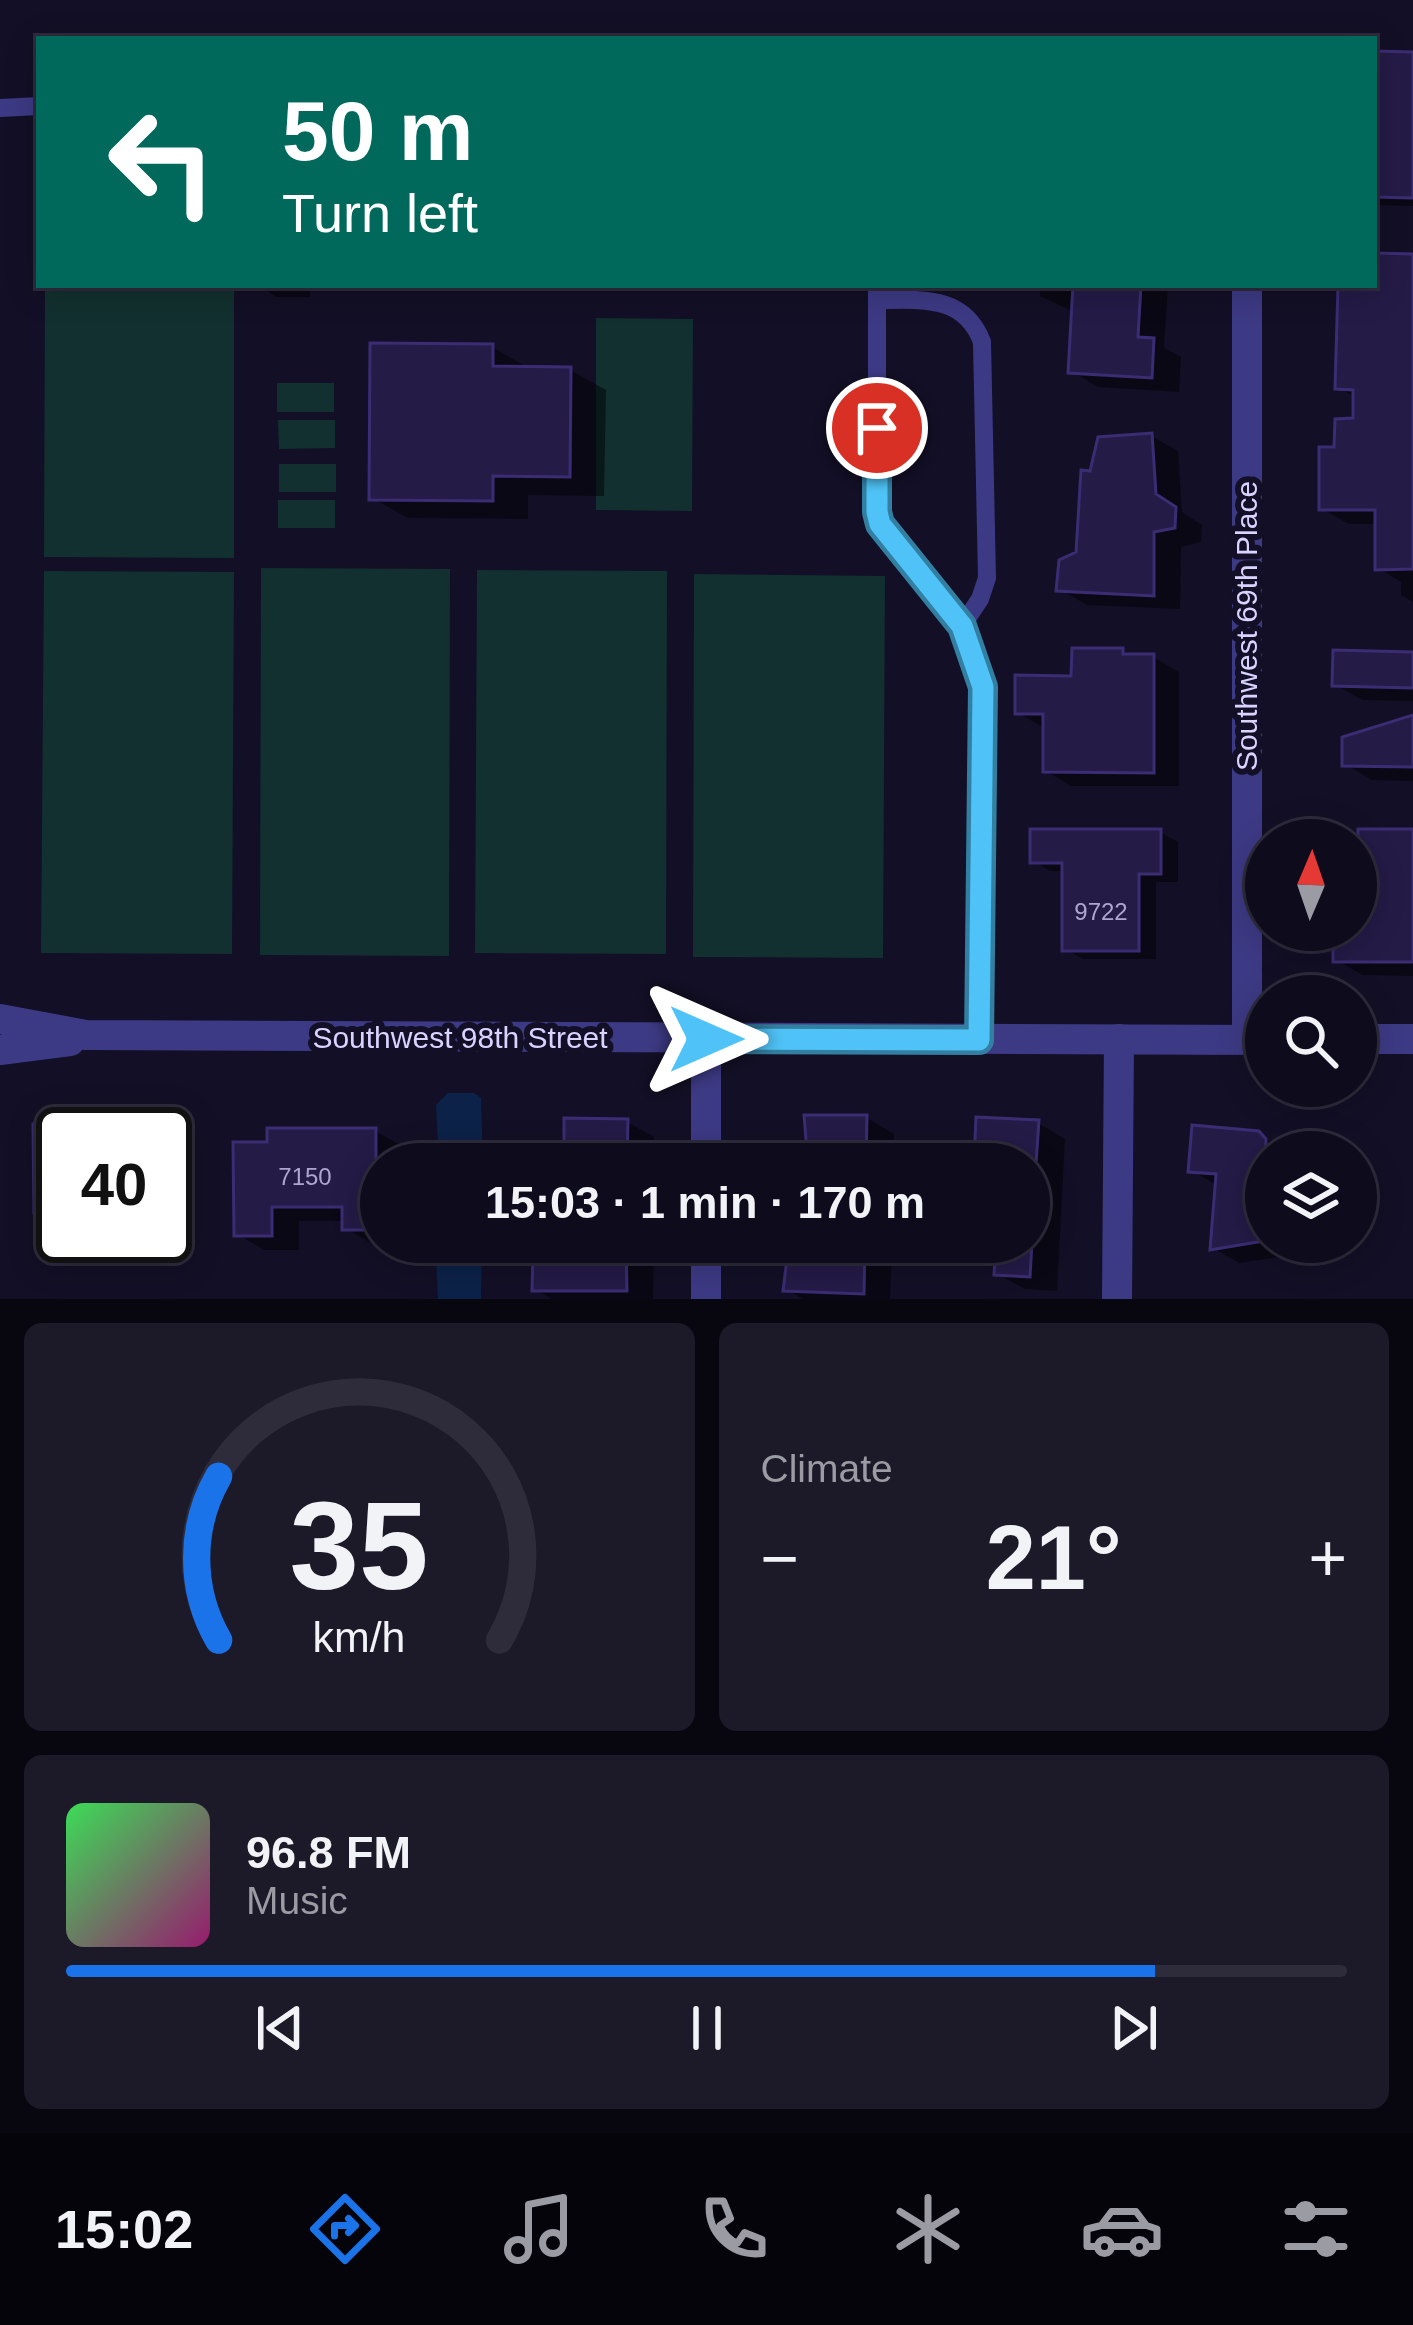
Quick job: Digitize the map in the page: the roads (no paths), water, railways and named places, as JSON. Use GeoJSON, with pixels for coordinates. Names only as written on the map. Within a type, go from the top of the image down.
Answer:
{"type":"FeatureCollection","features":[{"type":"Feature","properties":{"kind":"street","name":"Southwest 69th Place"},"geometry":{"type":"LineString","coordinates":[[1246,288],[1256,975]]}},
{"type":"Feature","properties":{"kind":"street","name":"Southwest 98th Street"},"geometry":{"type":"LineString","coordinates":[[0,1019],[86,1035],[1245,1040]]}},
{"type":"Feature","properties":{"kind":"street","name":"Southwest 98th Street"},"geometry":{"type":"LineString","coordinates":[[0,1050],[63,1043],[86,1035]]}},
{"type":"Feature","properties":{"kind":"street"},"geometry":{"type":"LineString","coordinates":[[706,1039],[706,1143]]}},
{"type":"Feature","properties":{"kind":"street"},"geometry":{"type":"LineString","coordinates":[[1117,1299],[1119,1039]]}},
{"type":"Feature","properties":{"kind":"street"},"geometry":{"type":"LineString","coordinates":[[1377,1039],[1413,1039]]}},
{"type":"Feature","properties":{"kind":"street"},"geometry":{"type":"LineString","coordinates":[[706,1263],[706,1299]]}},
{"type":"Feature","properties":{"kind":"lane"},"geometry":{"type":"LineString","coordinates":[[0,108],[36,106]]}},
{"type":"Feature","properties":{"kind":"lane"},"geometry":{"type":"LineString","coordinates":[[962,626],[987,578],[982,342],[977,328],[955,306],[877,293],[877,512],[889,536],[962,626],[983,687],[979,1040]]}},
{"type":"Feature","properties":{"kind":"water"},"geometry":{"type":"Polygon","coordinates":[[[448,1093],[474,1093],[481,1098],[482,1143],[438,1143],[436,1105],[448,1093]]]}},
{"type":"Feature","properties":{"kind":"water"},"geometry":{"type":"Polygon","coordinates":[[[436,1263],[482,1263],[481,1299],[438,1299],[436,1263]]]}}]}
